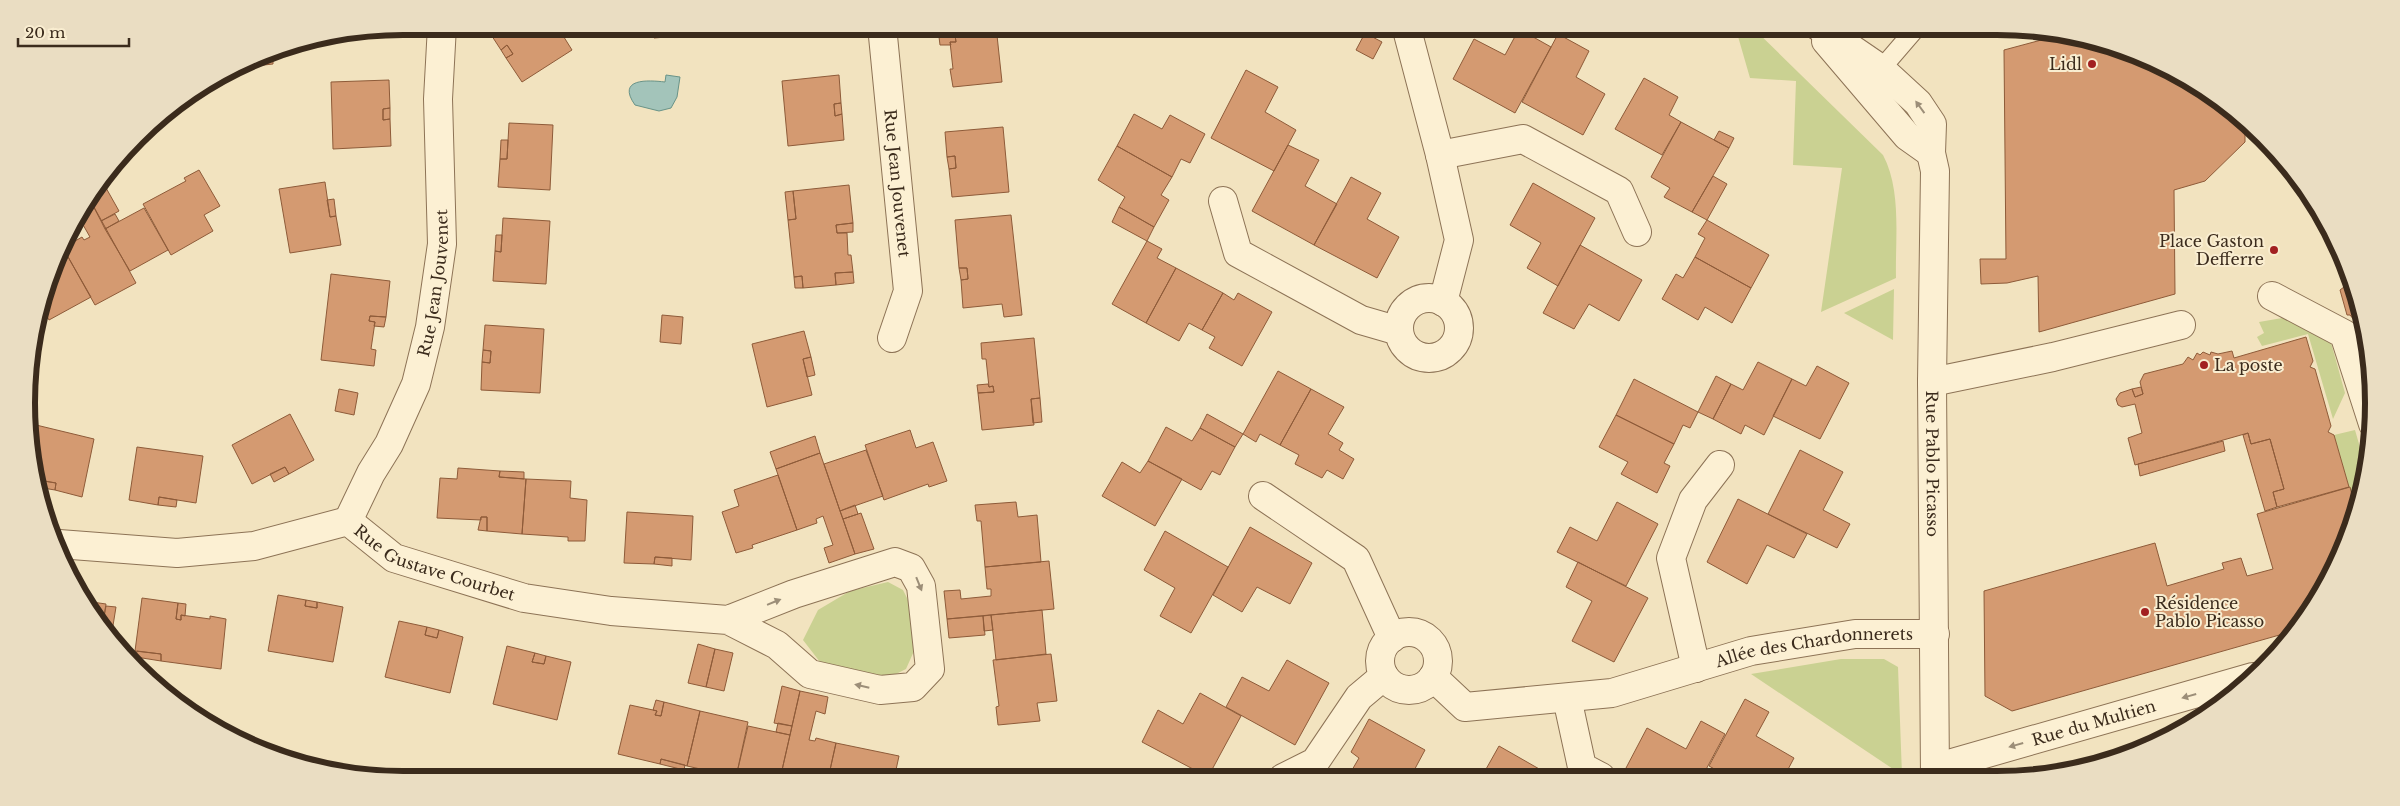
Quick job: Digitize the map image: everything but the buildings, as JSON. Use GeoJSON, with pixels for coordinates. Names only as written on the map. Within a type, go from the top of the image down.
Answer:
{"type":"FeatureCollection","features":[{"type":"Feature","properties":{"kind":"street","name":"Rue Jean Jouvenet"},"geometry":{"type":"LineString","coordinates":[[348,521],[371,473],[389,444],[416,384],[430,327],[442,244],[438,99],[442,35]]}},
{"type":"Feature","properties":{"kind":"street","name":"Rue Jean Jouvenet"},"geometry":{"type":"LineString","coordinates":[[883,35],[908,291],[892,338]]}},
{"type":"Feature","properties":{"kind":"street"},"geometry":{"type":"LineString","coordinates":[[1408,35],[1440,155],[1459,240],[1443,302]]}},
{"type":"Feature","properties":{"kind":"street"},"geometry":{"type":"LineString","coordinates":[[1820,35],[1860,83],[1908,136],[1931,152]]}},
{"type":"Feature","properties":{"kind":"street","name":"Rue Pablo Picasso"},"geometry":{"type":"LineString","coordinates":[[1831,35],[1881,69],[1918,103],[1932,124],[1931,152],[1934,171],[1932,382],[1935,771]]}},
{"type":"Feature","properties":{"kind":"street"},"geometry":{"type":"LineString","coordinates":[[1440,155],[1522,139],[1619,191],[1637,232]]}},
{"type":"Feature","properties":{"kind":"street"},"geometry":{"type":"LineString","coordinates":[[1223,201],[1238,253],[1361,320],[1399,331]]}},
{"type":"Feature","properties":{"kind":"street"},"geometry":{"type":"LineString","coordinates":[[2272,296],[2344,334],[2365,399]]}},
{"type":"Feature","properties":{"kind":"street"},"geometry":{"type":"LineString","coordinates":[[1426,299],[1443,302],[1455,313],[1459,328],[1455,343],[1444,355],[1436,358],[1419,357],[1405,346],[1399,331],[1403,313],[1409,306],[1426,299]]}},
{"type":"Feature","properties":{"kind":"street"},"geometry":{"type":"LineString","coordinates":[[1932,382],[2053,356],[2181,325]]}},
{"type":"Feature","properties":{"kind":"street","name":"Allée des Chardonnerets"},"geometry":{"type":"LineString","coordinates":[[1696,668],[1671,558],[1693,500],[1720,465]]}},
{"type":"Feature","properties":{"kind":"street"},"geometry":{"type":"LineString","coordinates":[[1263,496],[1356,559],[1392,638]]}},
{"type":"Feature","properties":{"kind":"street","name":"Rue Gustave Courbet"},"geometry":{"type":"LineString","coordinates":[[63,544],[177,553],[254,546],[348,521],[394,558],[524,598],[611,611],[728,620],[778,645],[810,674],[880,690],[913,687],[930,669],[921,586],[911,568],[895,562],[794,594],[728,620]]}},
{"type":"Feature","properties":{"kind":"street"},"geometry":{"type":"LineString","coordinates":[[1411,633],[1429,640],[1438,658],[1437,668],[1433,677],[1418,689],[1408,690],[1399,688],[1384,676],[1380,660],[1382,651],[1392,638],[1401,634],[1411,633]]}},
{"type":"Feature","properties":{"kind":"street","name":"Allée des Chardonnerets"},"geometry":{"type":"LineString","coordinates":[[1433,677],[1465,707],[1612,693],[1751,651],[1855,634],[1935,634]]}},
{"type":"Feature","properties":{"kind":"street"},"geometry":{"type":"LineString","coordinates":[[1297,771],[1315,762],[1359,696],[1384,676]]}},
{"type":"Feature","properties":{"kind":"street","name":"Rue du Multien"},"geometry":{"type":"LineString","coordinates":[[1938,771],[2237,682]]}},
{"type":"Feature","properties":{"kind":"street"},"geometry":{"type":"LineString","coordinates":[[1567,698],[1582,767],[1590,771]]}},
{"type":"Feature","properties":{"kind":"lane"},"geometry":{"type":"LineString","coordinates":[[1881,69],[1910,35]]}},
{"type":"Feature","properties":{"kind":"green space"},"geometry":{"type":"Polygon","coordinates":[[[1738,35],[1760,35],[1883,155],[1889,169],[1895,199],[1896,278],[1821,312],[1842,168],[1793,165],[1796,81],[1750,78],[1738,35]]]}},
{"type":"Feature","properties":{"kind":"green space"},"geometry":{"type":"Polygon","coordinates":[[[1894,289],[1893,340],[1844,313],[1894,289]]]}},
{"type":"Feature","properties":{"kind":"green space"},"geometry":{"type":"Polygon","coordinates":[[[2288,317],[2330,339],[2345,393],[2333,419],[2308,334],[2262,346],[2257,337],[2264,333],[2259,322],[2288,317]]]}},
{"type":"Feature","properties":{"kind":"green space"},"geometry":{"type":"Polygon","coordinates":[[[2355,430],[2362,453],[2352,498],[2334,435],[2355,430]]]}},
{"type":"Feature","properties":{"kind":"green space"},"geometry":{"type":"Polygon","coordinates":[[[888,582],[903,590],[911,606],[914,651],[906,669],[886,679],[870,678],[820,662],[803,640],[818,610],[850,591],[888,582]]]}},
{"type":"Feature","properties":{"kind":"green space"},"geometry":{"type":"Polygon","coordinates":[[[1841,659],[1884,659],[1898,667],[1902,771],[1896,771],[1751,674],[1841,659]]]}},
{"type":"Feature","properties":{"kind":"water"},"geometry":{"type":"Polygon","coordinates":[[[666,75],[680,77],[677,97],[671,108],[659,111],[635,105],[629,90],[632,85],[643,81],[665,82],[666,75]]]}},
{"type":"Feature","properties":{"kind":"place","name":"Lidl"},"geometry":{"type":"Point","coordinates":[2092,64]}},
{"type":"Feature","properties":{"kind":"place","name":"Place Gaston Defferre"},"geometry":{"type":"Point","coordinates":[2274,250]}},
{"type":"Feature","properties":{"kind":"place","name":"La poste"},"geometry":{"type":"Point","coordinates":[2204,365]}},
{"type":"Feature","properties":{"kind":"place","name":"Résidence Pablo Picasso"},"geometry":{"type":"Point","coordinates":[2145,612]}}]}
